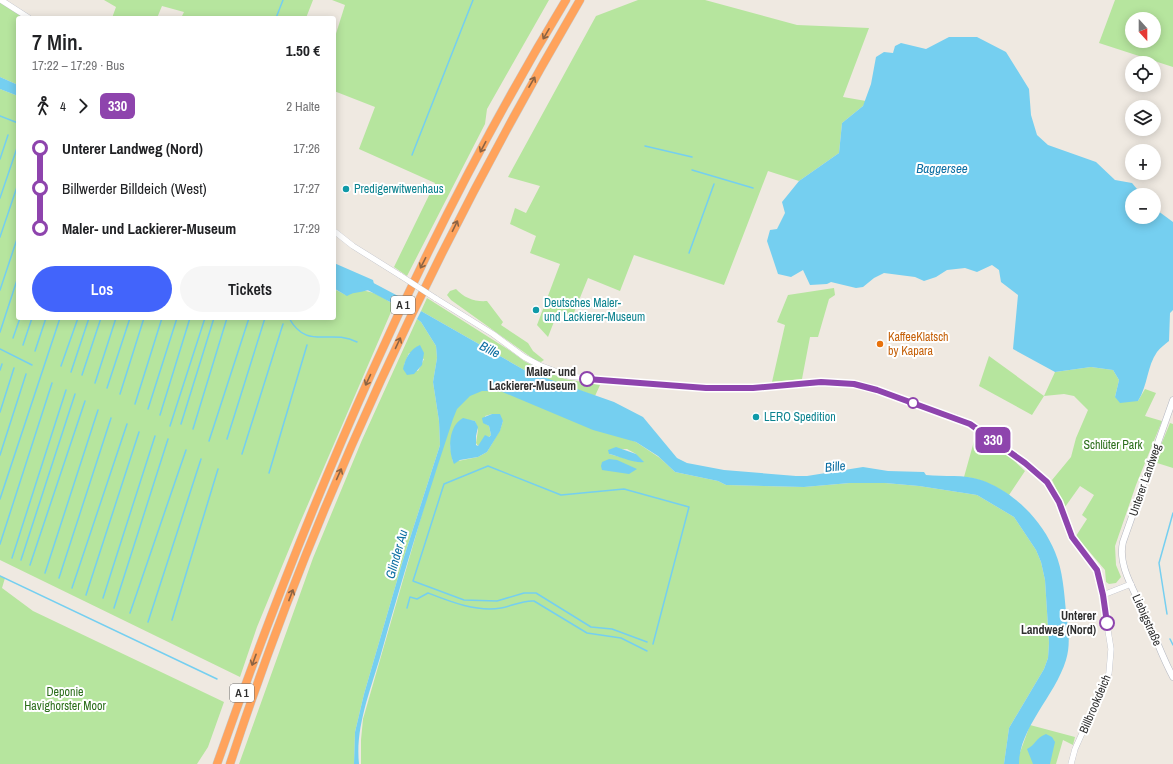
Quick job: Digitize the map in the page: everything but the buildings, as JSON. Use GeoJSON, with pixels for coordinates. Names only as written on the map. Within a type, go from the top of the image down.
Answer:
{"type":"FeatureCollection","features":[{"type":"Feature","properties":{"kind":"highway","name":"A 1"},"geometry":{"type":"LineString","coordinates":[[217,764],[267,623],[361,395],[411,287],[454,202],[519,82],[566,0]]}},
{"type":"Feature","properties":{"kind":"highway","name":"A 1"},"geometry":{"type":"LineString","coordinates":[[230,764],[301,568],[369,407],[461,213],[513,116],[580,0]]}},
{"type":"Feature","properties":{"kind":"highway"},"geometry":{"type":"LineString","coordinates":[[235,747],[235,764]]}},
{"type":"Feature","properties":{"kind":"main road","name":"Unterer Landweg"},"geometry":{"type":"LineString","coordinates":[[1123,561],[1123,542],[1173,400]]}},
{"type":"Feature","properties":{"kind":"main road","name":"Liebigstraße"},"geometry":{"type":"LineString","coordinates":[[1123,561],[1131,584],[1173,677]]}},
{"type":"Feature","properties":{"kind":"street"},"geometry":{"type":"LineString","coordinates":[[1,0],[26,16]]}},
{"type":"Feature","properties":{"kind":"street","name":"Billbrookdeich"},"geometry":{"type":"LineString","coordinates":[[336,233],[353,246],[524,356],[539,365],[568,376],[702,388],[753,388],[838,382],[877,390],[958,418],[981,431],[1042,476],[1059,502],[1072,537],[1097,570],[1103,595],[1111,649],[1109,673],[1075,749],[1071,764]]}},
{"type":"Feature","properties":{"kind":"street","name":"Liebigstraße"},"geometry":{"type":"LineString","coordinates":[[1103,595],[1131,584]]}},
{"type":"Feature","properties":{"kind":"green space"},"geometry":{"type":"Polygon","coordinates":[[[104,0],[313,0],[307,16],[182,16],[184,12],[162,6],[158,16],[113,16],[116,7],[104,0]]]}},
{"type":"Feature","properties":{"kind":"green space"},"geometry":{"type":"Polygon","coordinates":[[[332,0],[549,0],[487,109],[485,124],[407,276],[394,267],[435,183],[359,149],[375,107],[336,92],[336,34],[345,5],[332,0]]]}},
{"type":"Feature","properties":{"kind":"green space"},"geometry":{"type":"Polygon","coordinates":[[[638,0],[705,0],[797,25],[869,28],[843,97],[866,101],[863,106],[842,123],[839,153],[799,181],[768,171],[724,285],[634,255],[620,291],[588,278],[571,320],[557,314],[548,337],[537,325],[560,264],[530,253],[536,236],[510,224],[515,208],[526,213],[540,186],[508,177],[596,16],[638,0]]]}},
{"type":"Feature","properties":{"kind":"green space"},"geometry":{"type":"Polygon","coordinates":[[[1115,0],[1173,0],[1173,67],[1161,63],[1161,56],[1139,56],[1099,43],[1115,0]]]}},
{"type":"Feature","properties":{"kind":"green space"},"geometry":{"type":"Polygon","coordinates":[[[0,2],[22,16],[16,16],[16,84],[0,77],[0,2]]]}},
{"type":"Feature","properties":{"kind":"green space"},"geometry":{"type":"Polygon","coordinates":[[[0,89],[16,95],[16,320],[336,320],[336,290],[346,295],[359,291],[371,292],[383,297],[394,305],[299,525],[257,627],[240,677],[0,560],[0,89]]]}},
{"type":"Feature","properties":{"kind":"green space"},"geometry":{"type":"Polygon","coordinates":[[[834,288],[835,295],[829,299],[818,337],[810,337],[802,379],[772,382],[785,325],[777,322],[788,295],[834,288]]]}},
{"type":"Feature","properties":{"kind":"green space"},"geometry":{"type":"Polygon","coordinates":[[[456,289],[470,299],[487,301],[503,322],[501,325],[528,343],[533,351],[544,360],[541,362],[535,360],[451,300],[447,295],[450,291],[456,289]]]}},
{"type":"Feature","properties":{"kind":"green space"},"geometry":{"type":"Polygon","coordinates":[[[427,298],[524,361],[541,370],[565,379],[600,385],[595,396],[526,371],[421,311],[427,298]]]}},
{"type":"Feature","properties":{"kind":"green space"},"geometry":{"type":"Polygon","coordinates":[[[417,319],[421,322],[436,346],[437,358],[433,382],[439,421],[440,445],[403,560],[364,694],[355,732],[354,764],[239,764],[313,558],[362,440],[417,319]],[[409,353],[404,365],[418,371],[424,359],[409,353]]]}},
{"type":"Feature","properties":{"kind":"green space"},"geometry":{"type":"Polygon","coordinates":[[[989,356],[1044,396],[1032,415],[979,386],[989,356]]]}},
{"type":"Feature","properties":{"kind":"green space","name":"Schlüter Park"},"geometry":{"type":"Polygon","coordinates":[[[1091,367],[1113,370],[1119,380],[1115,397],[1138,401],[1145,389],[1156,393],[1145,416],[1162,421],[1136,485],[1115,546],[1116,565],[1121,577],[1116,583],[1109,584],[1106,582],[1105,570],[1076,536],[1087,519],[1082,515],[1094,495],[1080,486],[1065,507],[1052,480],[1071,457],[1076,438],[1088,410],[1074,396],[1064,394],[1044,396],[1055,372],[1091,367]]]}},
{"type":"Feature","properties":{"kind":"green space"},"geometry":{"type":"Polygon","coordinates":[[[497,386],[636,442],[660,458],[675,472],[718,481],[726,485],[804,487],[850,483],[885,483],[919,486],[977,495],[1014,517],[1036,550],[1041,562],[1045,580],[1049,643],[1048,658],[1044,669],[1009,728],[1004,764],[361,764],[363,719],[451,413],[470,392],[497,386]],[[492,414],[485,416],[486,424],[489,426],[491,435],[478,446],[476,443],[478,430],[475,421],[462,419],[450,446],[453,462],[478,457],[487,452],[500,430],[503,421],[492,414]],[[627,449],[610,450],[609,454],[639,462],[636,454],[627,449]]]}},
{"type":"Feature","properties":{"kind":"green space"},"geometry":{"type":"Polygon","coordinates":[[[1170,423],[1173,424],[1173,468],[1154,462],[1170,423]]]}},
{"type":"Feature","properties":{"kind":"green space"},"geometry":{"type":"Polygon","coordinates":[[[976,434],[1009,456],[1025,471],[1009,495],[987,483],[964,477],[976,434]]]}},
{"type":"Feature","properties":{"kind":"green space","name":"Deponie Havighorster Moor"},"geometry":{"type":"Polygon","coordinates":[[[0,576],[5,578],[2,588],[33,611],[224,702],[208,747],[197,764],[0,764],[0,576]]]}},
{"type":"Feature","properties":{"kind":"green space"},"geometry":{"type":"Polygon","coordinates":[[[1030,725],[1075,737],[1073,745],[1063,740],[1056,764],[1019,764],[1019,755],[1030,725]]]}},
{"type":"Feature","properties":{"kind":"water","name":"Baggersee"},"geometry":{"type":"Polygon","coordinates":[[[949,37],[977,37],[1006,52],[1029,89],[1031,115],[1037,135],[1048,145],[1096,162],[1115,180],[1132,183],[1136,188],[1125,188],[1125,224],[1161,224],[1161,213],[1173,222],[1173,310],[1170,313],[1169,341],[1157,352],[1154,357],[1144,389],[1138,401],[1120,403],[1115,397],[1119,380],[1113,370],[1091,367],[1055,372],[1013,349],[1018,295],[1001,282],[999,270],[992,265],[977,272],[965,268],[947,270],[936,277],[924,281],[915,277],[884,273],[874,278],[863,287],[856,288],[831,282],[827,284],[810,285],[803,270],[791,277],[778,274],[767,241],[770,230],[777,229],[785,213],[782,202],[799,181],[839,153],[842,123],[863,106],[871,84],[876,57],[884,52],[893,53],[895,46],[901,43],[926,49],[949,37]]]}},
{"type":"Feature","properties":{"kind":"water"},"geometry":{"type":"Polygon","coordinates":[[[0,77],[16,84],[16,95],[0,89],[0,77]]]}},
{"type":"Feature","properties":{"kind":"water"},"geometry":{"type":"Polygon","coordinates":[[[336,264],[373,280],[374,284],[371,289],[347,296],[336,290],[336,264]]]}},
{"type":"Feature","properties":{"kind":"water"},"geometry":{"type":"Polygon","coordinates":[[[421,311],[526,371],[614,402],[643,417],[677,458],[687,463],[724,470],[796,476],[807,476],[863,467],[888,471],[924,472],[926,475],[961,476],[974,478],[993,485],[1015,499],[1034,518],[1049,540],[1055,552],[1063,582],[1069,642],[1068,654],[1061,673],[1025,738],[1019,764],[1004,764],[1009,728],[1044,669],[1048,658],[1049,643],[1045,580],[1041,562],[1036,550],[1014,517],[977,495],[919,486],[885,483],[850,483],[804,487],[726,485],[718,481],[675,472],[658,456],[636,442],[593,430],[500,391],[482,391],[470,396],[457,409],[453,419],[416,536],[369,694],[359,736],[359,764],[354,764],[355,732],[364,694],[403,560],[440,445],[439,421],[433,382],[437,358],[436,346],[421,322],[417,319],[421,311]]]}},
{"type":"Feature","properties":{"kind":"water"},"geometry":{"type":"Polygon","coordinates":[[[420,345],[424,353],[422,365],[414,374],[407,375],[403,369],[405,362],[413,349],[420,345]]]}},
{"type":"Feature","properties":{"kind":"water"},"geometry":{"type":"Polygon","coordinates":[[[492,414],[500,414],[503,421],[500,431],[487,452],[478,457],[460,460],[454,464],[450,445],[454,427],[463,418],[475,421],[478,427],[476,445],[478,446],[485,435],[489,437],[491,435],[489,426],[483,423],[482,418],[492,414]]]}},
{"type":"Feature","properties":{"kind":"water"},"geometry":{"type":"Polygon","coordinates":[[[616,447],[636,454],[644,462],[632,461],[609,454],[608,450],[616,447]]]}},
{"type":"Feature","properties":{"kind":"water"},"geometry":{"type":"Polygon","coordinates":[[[609,459],[617,460],[637,469],[629,474],[602,470],[602,462],[609,459]]]}},
{"type":"Feature","properties":{"kind":"water"},"geometry":{"type":"Polygon","coordinates":[[[1046,734],[1052,737],[1055,742],[1050,764],[1033,764],[1027,749],[1040,737],[1046,734]]]}},
{"type":"Feature","properties":{"kind":"waterway"},"geometry":{"type":"LineString","coordinates":[[277,16],[283,0]]}},
{"type":"Feature","properties":{"kind":"waterway"},"geometry":{"type":"LineString","coordinates":[[412,155],[473,0]]}},
{"type":"Feature","properties":{"kind":"waterway"},"geometry":{"type":"LineString","coordinates":[[0,116],[16,122]]}},
{"type":"Feature","properties":{"kind":"waterway"},"geometry":{"type":"LineString","coordinates":[[0,159],[8,135]]}},
{"type":"Feature","properties":{"kind":"waterway"},"geometry":{"type":"LineString","coordinates":[[645,146],[692,157]]}},
{"type":"Feature","properties":{"kind":"waterway"},"geometry":{"type":"LineString","coordinates":[[0,198],[16,151]]}},
{"type":"Feature","properties":{"kind":"waterway"},"geometry":{"type":"LineString","coordinates":[[692,170],[753,188]]}},
{"type":"Feature","properties":{"kind":"waterway"},"geometry":{"type":"LineString","coordinates":[[689,253],[714,184]]}},
{"type":"Feature","properties":{"kind":"waterway"},"geometry":{"type":"LineString","coordinates":[[0,237],[16,190]]}},
{"type":"Feature","properties":{"kind":"waterway"},"geometry":{"type":"LineString","coordinates":[[0,290],[16,242]]}},
{"type":"Feature","properties":{"kind":"waterway","name":"Bille"},"geometry":{"type":"LineString","coordinates":[[362,282],[396,300]]}},
{"type":"Feature","properties":{"kind":"waterway"},"geometry":{"type":"LineString","coordinates":[[0,332],[16,283]]}},
{"type":"Feature","properties":{"kind":"waterway"},"geometry":{"type":"LineString","coordinates":[[13,338],[19,320]]}},
{"type":"Feature","properties":{"kind":"waterway"},"geometry":{"type":"LineString","coordinates":[[23,345],[31,320]]}},
{"type":"Feature","properties":{"kind":"waterway"},"geometry":{"type":"LineString","coordinates":[[35,351],[45,320]]}},
{"type":"Feature","properties":{"kind":"waterway"},"geometry":{"type":"LineString","coordinates":[[0,499],[59,320]]}},
{"type":"Feature","properties":{"kind":"waterway"},"geometry":{"type":"LineString","coordinates":[[61,366],[77,320]]}},
{"type":"Feature","properties":{"kind":"waterway"},"geometry":{"type":"LineString","coordinates":[[71,372],[88,320]]}},
{"type":"Feature","properties":{"kind":"waterway"},"geometry":{"type":"LineString","coordinates":[[82,375],[100,320]]}},
{"type":"Feature","properties":{"kind":"waterway"},"geometry":{"type":"LineString","coordinates":[[95,383],[115,320]]}},
{"type":"Feature","properties":{"kind":"waterway"},"geometry":{"type":"LineString","coordinates":[[107,388],[129,320]]}},
{"type":"Feature","properties":{"kind":"waterway"},"geometry":{"type":"LineString","coordinates":[[120,394],[143,320]]}},
{"type":"Feature","properties":{"kind":"waterway"},"geometry":{"type":"LineString","coordinates":[[135,404],[161,320]]}},
{"type":"Feature","properties":{"kind":"waterway"},"geometry":{"type":"LineString","coordinates":[[148,409],[176,320]]}},
{"type":"Feature","properties":{"kind":"waterway"},"geometry":{"type":"LineString","coordinates":[[160,415],[189,320]]}},
{"type":"Feature","properties":{"kind":"waterway"},"geometry":{"type":"LineString","coordinates":[[170,426],[204,320]]}},
{"type":"Feature","properties":{"kind":"waterway"},"geometry":{"type":"LineString","coordinates":[[181,424],[213,320]]}},
{"type":"Feature","properties":{"kind":"waterway"},"geometry":{"type":"LineString","coordinates":[[193,429],[226,320]]}},
{"type":"Feature","properties":{"kind":"waterway"},"geometry":{"type":"LineString","coordinates":[[209,441],[248,320]]}},
{"type":"Feature","properties":{"kind":"waterway"},"geometry":{"type":"LineString","coordinates":[[227,439],[264,320]]}},
{"type":"Feature","properties":{"kind":"waterway"},"geometry":{"type":"LineString","coordinates":[[290,320],[303,334],[320,337],[347,338],[357,342]]}},
{"type":"Feature","properties":{"kind":"waterway"},"geometry":{"type":"LineString","coordinates":[[242,454],[283,324]]}},
{"type":"Feature","properties":{"kind":"waterway"},"geometry":{"type":"LineString","coordinates":[[269,473],[307,345]]}},
{"type":"Feature","properties":{"kind":"waterway"},"geometry":{"type":"LineString","coordinates":[[0,349],[32,365]]}},
{"type":"Feature","properties":{"kind":"waterway"},"geometry":{"type":"LineString","coordinates":[[0,370],[2,364]]}},
{"type":"Feature","properties":{"kind":"waterway"},"geometry":{"type":"LineString","coordinates":[[0,412],[14,368]]}},
{"type":"Feature","properties":{"kind":"waterway"},"geometry":{"type":"LineString","coordinates":[[0,455],[26,374]]}},
{"type":"Feature","properties":{"kind":"waterway"},"geometry":{"type":"LineString","coordinates":[[0,544],[52,383]]}},
{"type":"Feature","properties":{"kind":"waterway"},"geometry":{"type":"LineString","coordinates":[[12,558],[66,390]]}},
{"type":"Feature","properties":{"kind":"waterway"},"geometry":{"type":"LineString","coordinates":[[21,560],[75,394]]}},
{"type":"Feature","properties":{"kind":"waterway"},"geometry":{"type":"LineString","coordinates":[[30,565],[85,401]]}},
{"type":"Feature","properties":{"kind":"waterway"},"geometry":{"type":"LineString","coordinates":[[45,573],[98,410]]}},
{"type":"Feature","properties":{"kind":"waterway"},"geometry":{"type":"LineString","coordinates":[[59,578],[111,418]]}},
{"type":"Feature","properties":{"kind":"waterway"},"geometry":{"type":"LineString","coordinates":[[72,588],[127,424]]}},
{"type":"Feature","properties":{"kind":"waterway"},"geometry":{"type":"LineString","coordinates":[[86,595],[139,432]]}},
{"type":"Feature","properties":{"kind":"waterway"},"geometry":{"type":"LineString","coordinates":[[103,598],[155,436]]}},
{"type":"Feature","properties":{"kind":"waterway"},"geometry":{"type":"LineString","coordinates":[[114,608],[168,439]]}},
{"type":"Feature","properties":{"kind":"waterway"},"geometry":{"type":"LineString","coordinates":[[130,613],[186,450]]}},
{"type":"Feature","properties":{"kind":"waterway"},"geometry":{"type":"LineString","coordinates":[[148,622],[201,459]]}},
{"type":"Feature","properties":{"kind":"waterway"},"geometry":{"type":"LineString","coordinates":[[647,642],[612,629],[591,627],[536,593],[524,593],[497,601],[464,600],[413,581],[444,484],[488,466],[561,495],[624,489],[689,507],[653,644]]}},
{"type":"Feature","properties":{"kind":"waterway"},"geometry":{"type":"LineString","coordinates":[[172,620],[218,469]]}},
{"type":"Feature","properties":{"kind":"waterway"},"geometry":{"type":"LineString","coordinates":[[1167,614],[1159,563],[1173,513]]}},
{"type":"Feature","properties":{"kind":"waterway"},"geometry":{"type":"LineString","coordinates":[[0,576],[217,679]]}},
{"type":"Feature","properties":{"kind":"waterway"},"geometry":{"type":"LineString","coordinates":[[407,608],[410,597],[417,599],[428,593],[455,603],[482,609],[501,608],[522,602],[534,601],[587,633],[621,638],[647,651]]}},
{"type":"Feature","properties":{"kind":"waterway"},"geometry":{"type":"LineString","coordinates":[[1170,639],[1173,645]]}},
{"type":"Feature","properties":{"kind":"bus line","name":"330"},"geometry":{"type":"LineString","coordinates":[[587,379],[649,385],[729,389],[838,382],[854,384],[877,390],[958,418],[981,431],[1042,476],[1047,482],[1059,502],[1072,537],[1097,570],[1103,595],[1107,623]]}},
{"type":"Feature","properties":{"kind":"place","name":"Predigerwitwenhaus"},"geometry":{"type":"Point","coordinates":[346,189]}},
{"type":"Feature","properties":{"kind":"place","name":"Deutsches Maler- und Lackierer-Museum"},"geometry":{"type":"Point","coordinates":[536,310]}},
{"type":"Feature","properties":{"kind":"place","name":"KaffeeKlatsch by Kapara"},"geometry":{"type":"Point","coordinates":[880,344]}},
{"type":"Feature","properties":{"kind":"place","name":"Maler- und Lackierer-Museum"},"geometry":{"type":"Point","coordinates":[587,379]}},
{"type":"Feature","properties":{"kind":"place","name":"LERO Spedition"},"geometry":{"type":"Point","coordinates":[756,417]}},
{"type":"Feature","properties":{"kind":"place","name":"Unterer Landweg (Nord)"},"geometry":{"type":"Point","coordinates":[1107,623]}},
{"type":"Feature","properties":{"kind":"water label","name":"Glinder Au"},"geometry":{"type":"Point","coordinates":[396,554]}}]}
